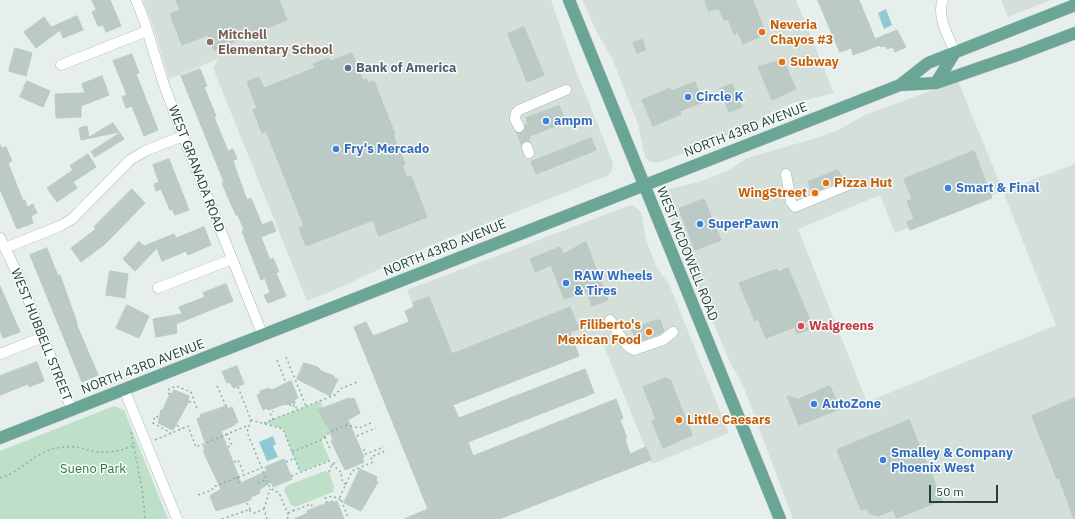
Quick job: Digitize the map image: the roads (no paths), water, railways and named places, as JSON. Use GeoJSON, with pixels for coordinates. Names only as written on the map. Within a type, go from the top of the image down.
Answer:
{"type":"FeatureCollection","features":[{"type":"Feature","properties":{"kind":"main road","name":"WEST MCDOWELL ROAD"},"geometry":{"type":"LineString","coordinates":[[569,0],[780,519]]}},
{"type":"Feature","properties":{"kind":"main road","name":"NORTH 43RD AVENUE"},"geometry":{"type":"LineString","coordinates":[[0,438],[263,336],[644,184],[900,85],[928,63],[1075,5]]}},
{"type":"Feature","properties":{"kind":"main road","name":"NORTH 43RD AVENUE"},"geometry":{"type":"LineString","coordinates":[[900,85],[936,83],[1075,33]]}},
{"type":"Feature","properties":{"kind":"main road"},"geometry":{"type":"LineString","coordinates":[[936,83],[955,52]]}},
{"type":"Feature","properties":{"kind":"main road"},"geometry":{"type":"LineString","coordinates":[[928,63],[936,83]]}},
{"type":"Feature","properties":{"kind":"street","name":"WEST GRANADA ROAD"},"geometry":{"type":"LineString","coordinates":[[136,0],[148,30],[162,78],[182,136],[263,336]]}},
{"type":"Feature","properties":{"kind":"street"},"geometry":{"type":"LineString","coordinates":[[943,0],[941,12],[943,21],[955,52]]}},
{"type":"Feature","properties":{"kind":"street"},"geometry":{"type":"LineString","coordinates":[[61,65],[148,30]]}},
{"type":"Feature","properties":{"kind":"street"},"geometry":{"type":"LineString","coordinates":[[519,127],[515,119],[516,113],[519,110],[566,90]]}},
{"type":"Feature","properties":{"kind":"street"},"geometry":{"type":"LineString","coordinates":[[5,248],[60,226],[72,219],[130,160],[145,151],[182,136]]}},
{"type":"Feature","properties":{"kind":"street"},"geometry":{"type":"LineString","coordinates":[[786,174],[792,206],[795,207],[853,183]]}},
{"type":"Feature","properties":{"kind":"street","name":"WEST HUBBELL STREET"},"geometry":{"type":"LineString","coordinates":[[0,238],[43,337],[72,410]]}},
{"type":"Feature","properties":{"kind":"street"},"geometry":{"type":"LineString","coordinates":[[158,288],[232,259]]}},
{"type":"Feature","properties":{"kind":"street"},"geometry":{"type":"LineString","coordinates":[[610,320],[619,332],[627,347],[634,350],[663,340],[673,332]]}},
{"type":"Feature","properties":{"kind":"street"},"geometry":{"type":"LineString","coordinates":[[0,354],[43,337]]}},
{"type":"Feature","properties":{"kind":"street"},"geometry":{"type":"LineString","coordinates":[[124,389],[177,519]]}},
{"type":"Feature","properties":{"kind":"water"},"geometry":{"type":"Polygon","coordinates":[[[886,9],[892,25],[884,29],[878,13],[886,9]]]}},
{"type":"Feature","properties":{"kind":"water"},"geometry":{"type":"Polygon","coordinates":[[[273,436],[276,444],[273,446],[278,457],[267,461],[259,442],[273,436]]]}},
{"type":"Feature","properties":{"kind":"tunnel"},"geometry":{"type":"LineString","coordinates":[[519,127],[527,147]]}},
{"type":"Feature","properties":{"kind":"place","name":"Neveria Chayos #3"},"geometry":{"type":"Point","coordinates":[762,32]}},
{"type":"Feature","properties":{"kind":"place","name":"Mitchell Elementary School"},"geometry":{"type":"Point","coordinates":[210,42]}},
{"type":"Feature","properties":{"kind":"place","name":"Subway"},"geometry":{"type":"Point","coordinates":[782,62]}},
{"type":"Feature","properties":{"kind":"place","name":"Bank of America"},"geometry":{"type":"Point","coordinates":[348,68]}},
{"type":"Feature","properties":{"kind":"place","name":"Circle K"},"geometry":{"type":"Point","coordinates":[688,97]}},
{"type":"Feature","properties":{"kind":"place","name":"ampm"},"geometry":{"type":"Point","coordinates":[546,121]}},
{"type":"Feature","properties":{"kind":"place","name":"Fry's Mercado"},"geometry":{"type":"Point","coordinates":[336,149]}},
{"type":"Feature","properties":{"kind":"place","name":"Pizza Hut"},"geometry":{"type":"Point","coordinates":[826,183]}},
{"type":"Feature","properties":{"kind":"place","name":"Smart & Final"},"geometry":{"type":"Point","coordinates":[948,188]}},
{"type":"Feature","properties":{"kind":"place","name":"WingStreet"},"geometry":{"type":"Point","coordinates":[815,193]}},
{"type":"Feature","properties":{"kind":"place","name":"SuperPawn"},"geometry":{"type":"Point","coordinates":[700,224]}},
{"type":"Feature","properties":{"kind":"place","name":"RAW Wheels & Tires"},"geometry":{"type":"Point","coordinates":[566,283]}},
{"type":"Feature","properties":{"kind":"place","name":"Walgreens"},"geometry":{"type":"Point","coordinates":[801,326]}},
{"type":"Feature","properties":{"kind":"place","name":"Filiberto's Mexican Food"},"geometry":{"type":"Point","coordinates":[649,332]}},
{"type":"Feature","properties":{"kind":"place","name":"AutoZone"},"geometry":{"type":"Point","coordinates":[814,404]}},
{"type":"Feature","properties":{"kind":"place","name":"Little Caesars"},"geometry":{"type":"Point","coordinates":[679,420]}},
{"type":"Feature","properties":{"kind":"place","name":"Smalley & Company Phoenix West"},"geometry":{"type":"Point","coordinates":[883,460]}},
{"type":"Feature","properties":{"kind":"park label","name":"Sueno Park"},"geometry":{"type":"Point","coordinates":[93,469]}}]}
